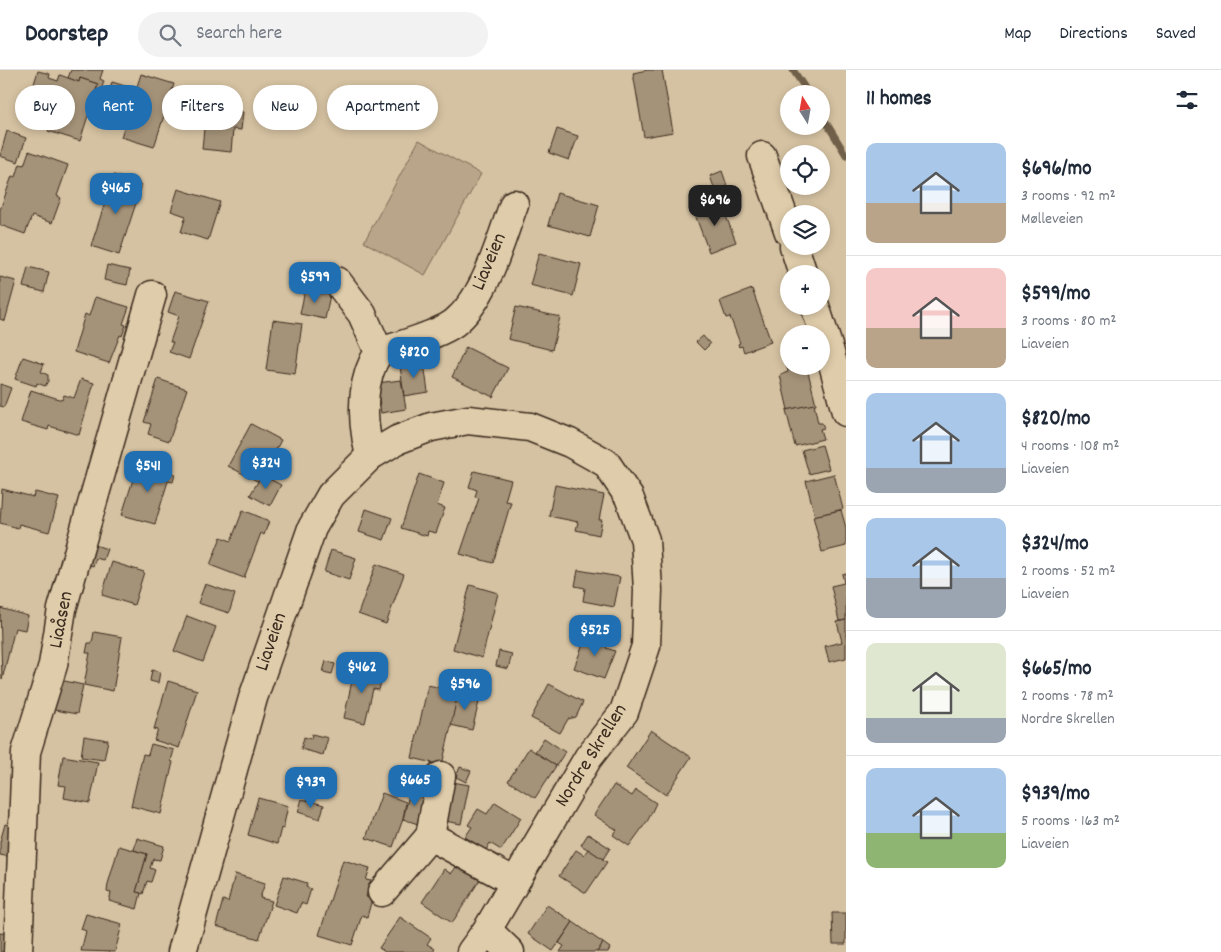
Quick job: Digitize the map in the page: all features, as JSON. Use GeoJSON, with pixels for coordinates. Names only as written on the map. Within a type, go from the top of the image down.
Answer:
{"type":"FeatureCollection","features":[{"type":"Feature","properties":{"kind":"street"},"geometry":{"type":"LineString","coordinates":[[762,156],[780,207]]}},
{"type":"Feature","properties":{"kind":"street","name":"Liaveien"},"geometry":{"type":"LineString","coordinates":[[379,352],[405,345],[454,323],[480,292],[514,204]]}},
{"type":"Feature","properties":{"kind":"street"},"geometry":{"type":"LineString","coordinates":[[337,281],[362,314],[379,352],[369,367],[365,393],[363,427],[370,456]]}},
{"type":"Feature","properties":{"kind":"street","name":"Liaåsen"},"geometry":{"type":"LineString","coordinates":[[18,952],[26,752],[53,665],[62,609],[152,295]]}},
{"type":"Feature","properties":{"kind":"street"},"geometry":{"type":"LineString","coordinates":[[817,315],[829,349],[846,412]]}},
{"type":"Feature","properties":{"kind":"street","name":"Nordre Skrellen"},"geometry":{"type":"LineString","coordinates":[[370,456],[397,440],[431,427],[468,420],[530,427],[570,443],[606,464],[629,497],[645,540],[648,590],[646,646],[624,712],[588,758],[487,930],[471,952]]}},
{"type":"Feature","properties":{"kind":"street","name":"Liaveien"},"geometry":{"type":"LineString","coordinates":[[182,952],[253,698],[312,528],[331,494],[370,456]]}},
{"type":"Feature","properties":{"kind":"street"},"geometry":{"type":"LineString","coordinates":[[382,892],[430,836],[441,776]]}},
{"type":"Feature","properties":{"kind":"street"},"geometry":{"type":"LineString","coordinates":[[430,836],[515,882]]}},
{"type":"Feature","properties":{"kind":"street"},"geometry":{"type":"LineString","coordinates":[[487,930],[510,952]]}},
{"type":"Feature","properties":{"kind":"shaded area"},"geometry":{"type":"Polygon","coordinates":[[[419,140],[481,174],[425,275],[364,242],[419,140]]]}},
{"type":"Feature","properties":{"kind":"building"},"geometry":{"type":"Polygon","coordinates":[[[71,70],[103,70],[100,79],[104,81],[103,85],[98,85],[80,78],[79,82],[68,78],[71,70]]]}},
{"type":"Feature","properties":{"kind":"building"},"geometry":{"type":"Polygon","coordinates":[[[647,70],[662,70],[673,132],[644,137],[633,73],[647,70]]]}},
{"type":"Feature","properties":{"kind":"building"},"geometry":{"type":"Polygon","coordinates":[[[38,71],[50,74],[49,78],[58,81],[60,75],[79,82],[80,78],[98,84],[85,85],[85,125],[80,141],[48,131],[75,130],[75,85],[34,85],[38,71]]]}},
{"type":"Feature","properties":{"kind":"building"},"geometry":{"type":"Polygon","coordinates":[[[141,74],[174,84],[162,85],[162,122],[154,147],[121,137],[123,130],[152,130],[152,85],[138,85],[141,74]]]}},
{"type":"Feature","properties":{"kind":"building"},"geometry":{"type":"Polygon","coordinates":[[[112,82],[122,85],[111,85],[112,82]]]}},
{"type":"Feature","properties":{"kind":"building"},"geometry":{"type":"Polygon","coordinates":[[[557,129],[578,136],[569,160],[549,153],[557,129]]]}},
{"type":"Feature","properties":{"kind":"building"},"geometry":{"type":"Polygon","coordinates":[[[204,130],[233,130],[231,152],[202,149],[204,130]]]}},
{"type":"Feature","properties":{"kind":"building"},"geometry":{"type":"Polygon","coordinates":[[[7,131],[26,138],[18,162],[0,156],[7,131]]]}},
{"type":"Feature","properties":{"kind":"building"},"geometry":{"type":"Polygon","coordinates":[[[29,151],[68,165],[57,196],[61,198],[52,223],[32,216],[25,234],[0,225],[0,210],[12,176],[16,177],[20,164],[24,165],[29,151]]]}},
{"type":"Feature","properties":{"kind":"building"},"geometry":{"type":"Polygon","coordinates":[[[722,171],[730,194],[718,199],[710,176],[722,171]]]}},
{"type":"Feature","properties":{"kind":"building"},"geometry":{"type":"Polygon","coordinates":[[[114,175],[142,185],[119,255],[91,246],[114,175]]]}},
{"type":"Feature","properties":{"kind":"building"},"geometry":{"type":"Polygon","coordinates":[[[178,189],[220,202],[208,240],[181,232],[186,216],[171,211],[178,189]]]}},
{"type":"Feature","properties":{"kind":"building"},"geometry":{"type":"Polygon","coordinates":[[[557,193],[599,205],[590,237],[548,225],[557,193]]]}},
{"type":"Feature","properties":{"kind":"building"},"geometry":{"type":"Polygon","coordinates":[[[721,203],[736,242],[709,252],[694,212],[721,203]]]}},
{"type":"Feature","properties":{"kind":"building"},"geometry":{"type":"Polygon","coordinates":[[[539,253],[581,264],[573,296],[530,285],[539,253]]]}},
{"type":"Feature","properties":{"kind":"building"},"geometry":{"type":"Polygon","coordinates":[[[107,265],[130,270],[127,285],[104,280],[107,265]]]}},
{"type":"Feature","properties":{"kind":"building"},"geometry":{"type":"Polygon","coordinates":[[[28,267],[49,272],[44,292],[23,287],[28,267]]]}},
{"type":"Feature","properties":{"kind":"building"},"geometry":{"type":"Polygon","coordinates":[[[0,277],[16,281],[5,321],[0,319],[0,277]]]}},
{"type":"Feature","properties":{"kind":"building"},"geometry":{"type":"Polygon","coordinates":[[[752,289],[771,342],[744,352],[742,346],[739,347],[738,344],[740,343],[730,317],[726,318],[720,301],[752,289]]]}},
{"type":"Feature","properties":{"kind":"building"},"geometry":{"type":"Polygon","coordinates":[[[305,290],[330,295],[325,319],[300,314],[305,290]]]}},
{"type":"Feature","properties":{"kind":"building"},"geometry":{"type":"Polygon","coordinates":[[[175,291],[209,301],[189,359],[169,352],[173,342],[170,342],[179,316],[168,312],[175,291]]]}},
{"type":"Feature","properties":{"kind":"building"},"geometry":{"type":"Polygon","coordinates":[[[95,297],[129,307],[123,324],[126,325],[109,363],[74,352],[85,314],[89,316],[95,297]]]}},
{"type":"Feature","properties":{"kind":"building"},"geometry":{"type":"Polygon","coordinates":[[[516,307],[560,317],[552,350],[508,339],[516,307]]]}},
{"type":"Feature","properties":{"kind":"building"},"geometry":{"type":"Polygon","coordinates":[[[273,320],[302,324],[295,374],[266,370],[273,320]]]}},
{"type":"Feature","properties":{"kind":"building"},"geometry":{"type":"Polygon","coordinates":[[[703,336],[710,344],[704,350],[696,342],[703,336]]]}},
{"type":"Feature","properties":{"kind":"building"},"geometry":{"type":"Polygon","coordinates":[[[466,347],[508,368],[493,397],[452,377],[466,347]]]}},
{"type":"Feature","properties":{"kind":"building"},"geometry":{"type":"Polygon","coordinates":[[[23,357],[44,364],[41,372],[48,375],[48,381],[45,386],[37,383],[36,386],[15,379],[23,357]]]}},
{"type":"Feature","properties":{"kind":"building"},"geometry":{"type":"Polygon","coordinates":[[[424,363],[428,392],[404,396],[400,366],[424,363]]]}},
{"type":"Feature","properties":{"kind":"building"},"geometry":{"type":"Polygon","coordinates":[[[780,375],[809,375],[816,404],[788,410],[780,375]]]}},
{"type":"Feature","properties":{"kind":"building"},"geometry":{"type":"Polygon","coordinates":[[[81,379],[94,383],[79,435],[49,426],[48,430],[21,422],[31,390],[62,400],[64,395],[74,398],[81,379]]]}},
{"type":"Feature","properties":{"kind":"building"},"geometry":{"type":"Polygon","coordinates":[[[158,379],[187,389],[169,441],[148,434],[151,424],[144,422],[158,379]]]}},
{"type":"Feature","properties":{"kind":"building"},"geometry":{"type":"Polygon","coordinates":[[[401,380],[406,409],[381,413],[377,383],[401,380]]]}},
{"type":"Feature","properties":{"kind":"building"},"geometry":{"type":"Polygon","coordinates":[[[0,384],[11,388],[4,407],[0,406],[0,384]]]}},
{"type":"Feature","properties":{"kind":"building"},"geometry":{"type":"Polygon","coordinates":[[[814,404],[818,423],[822,423],[824,428],[820,429],[823,439],[795,446],[786,410],[814,404]]]}},
{"type":"Feature","properties":{"kind":"building"},"geometry":{"type":"Polygon","coordinates":[[[251,424],[281,440],[259,482],[228,466],[251,424]]]}},
{"type":"Feature","properties":{"kind":"building"},"geometry":{"type":"Polygon","coordinates":[[[822,445],[829,469],[809,474],[802,450],[822,445]]]}},
{"type":"Feature","properties":{"kind":"building"},"geometry":{"type":"Polygon","coordinates":[[[146,463],[171,470],[170,472],[175,474],[173,482],[168,481],[155,524],[122,515],[135,473],[142,475],[146,463]]]}},
{"type":"Feature","properties":{"kind":"building"},"geometry":{"type":"Polygon","coordinates":[[[474,471],[511,480],[505,501],[511,502],[493,563],[460,554],[479,498],[475,497],[477,490],[469,487],[474,471]]]}},
{"type":"Feature","properties":{"kind":"building"},"geometry":{"type":"Polygon","coordinates":[[[419,474],[444,483],[437,505],[445,508],[436,533],[428,531],[427,536],[401,528],[419,474]]]}},
{"type":"Feature","properties":{"kind":"building"},"geometry":{"type":"Polygon","coordinates":[[[834,474],[843,509],[815,516],[806,481],[834,474]]]}},
{"type":"Feature","properties":{"kind":"building"},"geometry":{"type":"Polygon","coordinates":[[[262,475],[281,485],[270,506],[250,495],[262,475]]]}},
{"type":"Feature","properties":{"kind":"building"},"geometry":{"type":"Polygon","coordinates":[[[555,485],[604,495],[599,520],[602,520],[599,535],[576,530],[578,522],[549,516],[555,485]]]}},
{"type":"Feature","properties":{"kind":"building"},"geometry":{"type":"Polygon","coordinates":[[[2,489],[33,497],[35,492],[59,498],[49,532],[19,524],[18,528],[0,523],[2,489]]]}},
{"type":"Feature","properties":{"kind":"building"},"geometry":{"type":"Polygon","coordinates":[[[366,509],[392,518],[384,540],[359,532],[366,509]]]}},
{"type":"Feature","properties":{"kind":"building"},"geometry":{"type":"Polygon","coordinates":[[[243,510],[269,521],[264,535],[261,533],[244,578],[210,565],[221,537],[231,541],[243,510]]]}},
{"type":"Feature","properties":{"kind":"building"},"geometry":{"type":"Polygon","coordinates":[[[841,510],[846,528],[846,546],[822,552],[813,516],[841,510]]]}},
{"type":"Feature","properties":{"kind":"building"},"geometry":{"type":"Polygon","coordinates":[[[89,543],[107,549],[103,560],[96,558],[93,566],[83,562],[89,543]]]}},
{"type":"Feature","properties":{"kind":"building"},"geometry":{"type":"Polygon","coordinates":[[[331,550],[356,558],[349,580],[324,572],[331,550]]]}},
{"type":"Feature","properties":{"kind":"building"},"geometry":{"type":"Polygon","coordinates":[[[112,562],[144,572],[134,605],[102,595],[112,562]]]}},
{"type":"Feature","properties":{"kind":"building"},"geometry":{"type":"Polygon","coordinates":[[[376,564],[404,574],[386,624],[358,614],[376,564]]]}},
{"type":"Feature","properties":{"kind":"building"},"geometry":{"type":"Polygon","coordinates":[[[578,570],[620,577],[614,607],[583,601],[585,588],[575,586],[578,570]]]}},
{"type":"Feature","properties":{"kind":"building"},"geometry":{"type":"Polygon","coordinates":[[[846,573],[846,620],[839,621],[831,586],[844,583],[842,574],[846,573]]]}},
{"type":"Feature","properties":{"kind":"building"},"geometry":{"type":"Polygon","coordinates":[[[205,584],[235,594],[229,613],[198,603],[205,584]]]}},
{"type":"Feature","properties":{"kind":"building"},"geometry":{"type":"Polygon","coordinates":[[[470,585],[498,593],[482,658],[453,649],[470,585]]]}},
{"type":"Feature","properties":{"kind":"building"},"geometry":{"type":"Polygon","coordinates":[[[0,608],[28,616],[25,630],[15,628],[2,680],[0,608]]]}},
{"type":"Feature","properties":{"kind":"building"},"geometry":{"type":"Polygon","coordinates":[[[187,616],[216,627],[203,662],[174,651],[187,616]]]}},
{"type":"Feature","properties":{"kind":"building"},"geometry":{"type":"Polygon","coordinates":[[[846,620],[846,658],[829,662],[825,646],[842,642],[837,622],[846,620]]]}},
{"type":"Feature","properties":{"kind":"building"},"geometry":{"type":"Polygon","coordinates":[[[94,632],[122,637],[113,691],[84,685],[90,653],[86,653],[88,643],[92,643],[94,632]]]}},
{"type":"Feature","properties":{"kind":"building"},"geometry":{"type":"Polygon","coordinates":[[[587,634],[609,642],[606,648],[615,651],[604,679],[574,668],[587,634]]]}},
{"type":"Feature","properties":{"kind":"building"},"geometry":{"type":"Polygon","coordinates":[[[499,651],[512,654],[508,669],[496,666],[499,651]]]}},
{"type":"Feature","properties":{"kind":"building"},"geometry":{"type":"Polygon","coordinates":[[[326,661],[335,664],[332,674],[323,672],[326,661]]]}},
{"type":"Feature","properties":{"kind":"building"},"geometry":{"type":"Polygon","coordinates":[[[355,667],[383,673],[379,690],[373,689],[365,723],[344,718],[355,667]]]}},
{"type":"Feature","properties":{"kind":"building"},"geometry":{"type":"Polygon","coordinates":[[[152,670],[160,672],[158,683],[150,681],[152,670]]]}},
{"type":"Feature","properties":{"kind":"building"},"geometry":{"type":"Polygon","coordinates":[[[60,680],[83,685],[77,714],[54,710],[60,680]]]}},
{"type":"Feature","properties":{"kind":"building"},"geometry":{"type":"Polygon","coordinates":[[[168,681],[197,690],[179,748],[154,740],[158,730],[154,729],[168,681]]]}},
{"type":"Feature","properties":{"kind":"building"},"geometry":{"type":"Polygon","coordinates":[[[549,684],[583,702],[576,717],[568,719],[560,733],[531,718],[549,684]]]}},
{"type":"Feature","properties":{"kind":"building"},"geometry":{"type":"Polygon","coordinates":[[[428,685],[459,692],[442,765],[412,758],[428,685]]]}},
{"type":"Feature","properties":{"kind":"building"},"geometry":{"type":"Polygon","coordinates":[[[458,693],[480,698],[472,730],[451,725],[458,693]]]}},
{"type":"Feature","properties":{"kind":"building"},"geometry":{"type":"Polygon","coordinates":[[[651,730],[691,757],[666,795],[626,768],[651,730]]]}},
{"type":"Feature","properties":{"kind":"building"},"geometry":{"type":"Polygon","coordinates":[[[312,734],[328,738],[323,755],[301,749],[304,737],[311,739],[312,734]]]}},
{"type":"Feature","properties":{"kind":"building"},"geometry":{"type":"Polygon","coordinates":[[[84,736],[108,740],[104,760],[81,757],[84,736]]]}},
{"type":"Feature","properties":{"kind":"building"},"geometry":{"type":"Polygon","coordinates":[[[544,738],[565,752],[556,766],[535,752],[544,738]]]}},
{"type":"Feature","properties":{"kind":"building"},"geometry":{"type":"Polygon","coordinates":[[[151,744],[174,750],[161,814],[131,806],[143,754],[148,755],[151,744]]]}},
{"type":"Feature","properties":{"kind":"building"},"geometry":{"type":"Polygon","coordinates":[[[529,748],[556,766],[535,798],[508,781],[529,748]]]}},
{"type":"Feature","properties":{"kind":"building"},"geometry":{"type":"Polygon","coordinates":[[[63,756],[98,762],[90,803],[64,798],[66,786],[58,785],[63,756]]]}},
{"type":"Feature","properties":{"kind":"building"},"geometry":{"type":"Polygon","coordinates":[[[460,767],[471,771],[466,782],[456,777],[460,767]]]}},
{"type":"Feature","properties":{"kind":"building"},"geometry":{"type":"Polygon","coordinates":[[[453,782],[469,785],[461,824],[445,821],[453,782]]]}},
{"type":"Feature","properties":{"kind":"building"},"geometry":{"type":"Polygon","coordinates":[[[614,785],[632,796],[636,790],[656,803],[648,820],[629,846],[613,835],[617,830],[594,815],[614,785]]]}},
{"type":"Feature","properties":{"kind":"building"},"geometry":{"type":"Polygon","coordinates":[[[410,791],[427,797],[418,824],[403,819],[410,791]]]}},
{"type":"Feature","properties":{"kind":"building"},"geometry":{"type":"Polygon","coordinates":[[[382,793],[406,802],[403,819],[393,847],[366,838],[382,793]]]}},
{"type":"Feature","properties":{"kind":"building"},"geometry":{"type":"Polygon","coordinates":[[[258,798],[288,806],[283,829],[281,828],[277,844],[248,835],[258,798]]]}},
{"type":"Feature","properties":{"kind":"building"},"geometry":{"type":"Polygon","coordinates":[[[302,799],[324,805],[320,819],[298,812],[302,799]]]}},
{"type":"Feature","properties":{"kind":"building"},"geometry":{"type":"Polygon","coordinates":[[[495,802],[521,818],[501,850],[490,843],[486,850],[465,837],[472,827],[468,825],[478,809],[487,814],[495,802]]]}},
{"type":"Feature","properties":{"kind":"building"},"geometry":{"type":"Polygon","coordinates":[[[5,824],[17,827],[10,857],[0,855],[0,842],[5,824]]]}},
{"type":"Feature","properties":{"kind":"building"},"geometry":{"type":"Polygon","coordinates":[[[588,834],[610,848],[603,859],[581,845],[588,834]]]}},
{"type":"Feature","properties":{"kind":"building"},"geometry":{"type":"Polygon","coordinates":[[[137,838],[164,846],[160,860],[153,859],[150,868],[155,870],[151,882],[147,881],[143,894],[136,892],[147,854],[134,850],[137,838]]]}},
{"type":"Feature","properties":{"kind":"building"},"geometry":{"type":"Polygon","coordinates":[[[119,846],[147,854],[136,892],[141,893],[137,909],[109,901],[111,893],[107,892],[108,884],[119,846]]]}},
{"type":"Feature","properties":{"kind":"building"},"geometry":{"type":"Polygon","coordinates":[[[588,849],[607,862],[586,893],[559,876],[576,850],[584,855],[588,849]]]}},
{"type":"Feature","properties":{"kind":"building"},"geometry":{"type":"Polygon","coordinates":[[[343,860],[370,868],[366,880],[371,881],[366,897],[372,899],[367,917],[362,915],[352,945],[319,935],[343,860]]]}},
{"type":"Feature","properties":{"kind":"building"},"geometry":{"type":"Polygon","coordinates":[[[459,863],[481,878],[452,923],[422,902],[444,869],[451,874],[459,863]]]}},
{"type":"Feature","properties":{"kind":"building"},"geometry":{"type":"Polygon","coordinates":[[[235,874],[265,883],[260,898],[272,901],[259,939],[216,926],[223,900],[228,902],[235,874]]]}},
{"type":"Feature","properties":{"kind":"building"},"geometry":{"type":"Polygon","coordinates":[[[284,876],[307,883],[306,887],[311,889],[306,905],[301,903],[297,913],[274,905],[284,876]]]}},
{"type":"Feature","properties":{"kind":"building"},"geometry":{"type":"Polygon","coordinates":[[[547,905],[573,922],[553,951],[528,934],[547,905]]]}},
{"type":"Feature","properties":{"kind":"building"},"geometry":{"type":"Polygon","coordinates":[[[832,913],[846,913],[846,944],[833,944],[832,913]]]}},
{"type":"Feature","properties":{"kind":"building"},"geometry":{"type":"Polygon","coordinates":[[[86,914],[122,924],[115,952],[81,951],[86,931],[81,929],[86,914]]]}},
{"type":"Feature","properties":{"kind":"building"},"geometry":{"type":"Polygon","coordinates":[[[400,917],[431,938],[427,944],[435,949],[433,952],[385,952],[379,948],[400,917]]]}},
{"type":"Feature","properties":{"kind":"building"},"geometry":{"type":"Polygon","coordinates":[[[573,922],[603,943],[597,952],[560,952],[564,946],[559,943],[573,922]]]}},
{"type":"Feature","properties":{"kind":"building"},"geometry":{"type":"Polygon","coordinates":[[[0,933],[9,934],[7,952],[0,952],[0,933]]]}},
{"type":"Feature","properties":{"kind":"building"},"geometry":{"type":"Polygon","coordinates":[[[603,943],[610,948],[608,952],[597,952],[603,943]]]}},
{"type":"Feature","properties":{"kind":"waterway"},"geometry":{"type":"LineString","coordinates":[[793,70],[803,85]]}},
{"type":"Feature","properties":{"kind":"waterway"},"geometry":{"type":"LineString","coordinates":[[830,129],[846,155]]}}]}
